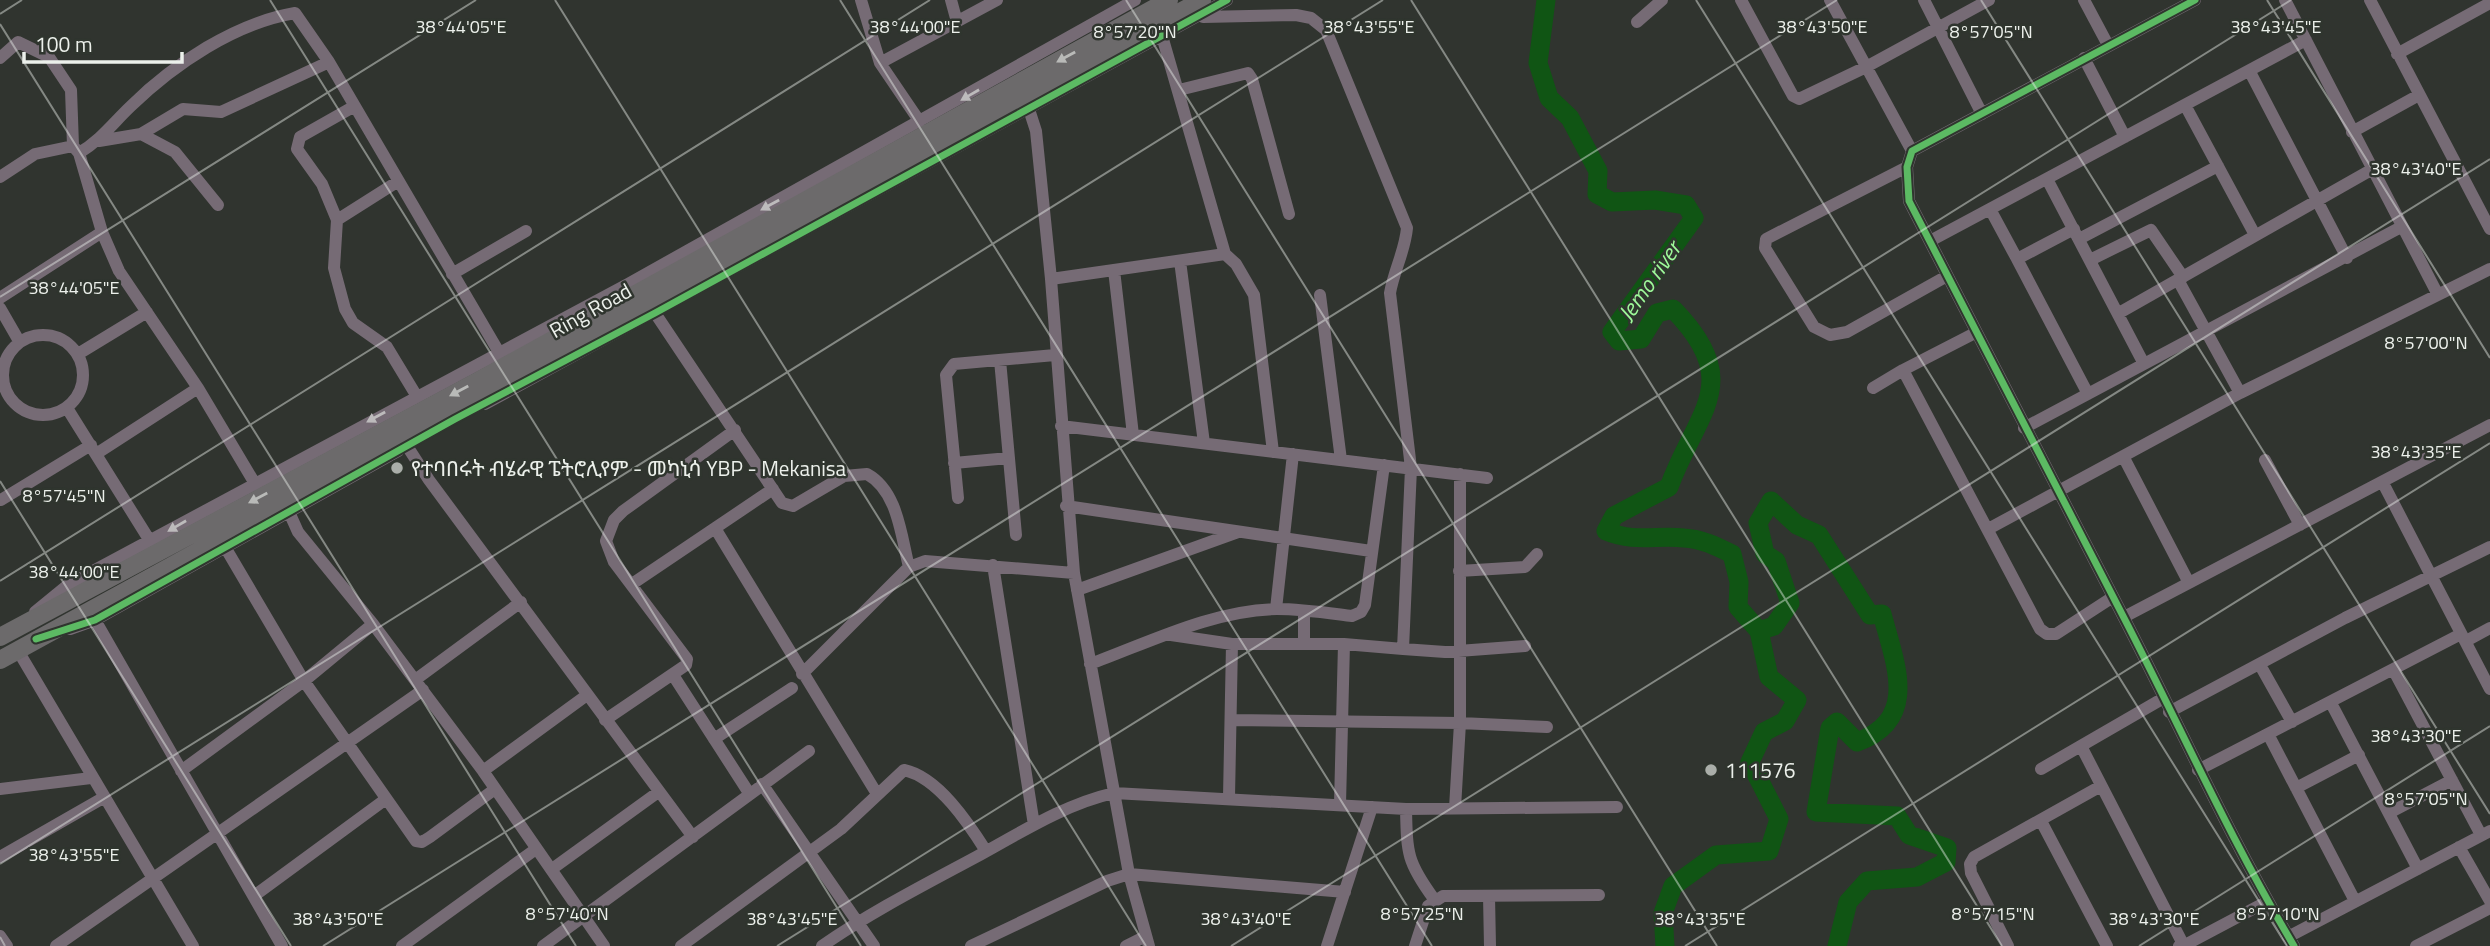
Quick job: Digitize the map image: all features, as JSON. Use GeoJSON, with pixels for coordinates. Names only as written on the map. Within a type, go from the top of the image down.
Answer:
{"type":"FeatureCollection","features":[{"type":"Feature","properties":{"kind":"highway","name":"Ring Road"},"geometry":{"type":"LineString","coordinates":[[0,660],[1020,90],[1168,0]]}},
{"type":"Feature","properties":{"kind":"highway","name":"Ring Road"},"geometry":{"type":"LineString","coordinates":[[0,637],[1020,90],[1200,9]]}},
{"type":"Feature","properties":{"kind":"street"},"geometry":{"type":"LineString","coordinates":[[861,0],[880,63],[920,122]]}},
{"type":"Feature","properties":{"kind":"street"},"geometry":{"type":"LineString","coordinates":[[951,0],[957,22]]}},
{"type":"Feature","properties":{"kind":"street"},"geometry":{"type":"LineString","coordinates":[[880,63],[997,0]]}},
{"type":"Feature","properties":{"kind":"street"},"geometry":{"type":"LineString","coordinates":[[36,639],[95,620],[407,446],[655,313],[1020,90],[1135,0]]}},
{"type":"Feature","properties":{"kind":"street"},"geometry":{"type":"LineString","coordinates":[[19,626],[68,585],[416,395],[500,354],[920,122],[1020,90],[1162,36],[1200,9],[1227,0]]}},
{"type":"Feature","properties":{"kind":"street"},"geometry":{"type":"LineString","coordinates":[[1637,22],[1662,0]]}},
{"type":"Feature","properties":{"kind":"street"},"geometry":{"type":"LineString","coordinates":[[1741,0],[1793,96],[1805,97],[1989,0]]}},
{"type":"Feature","properties":{"kind":"street"},"geometry":{"type":"LineString","coordinates":[[1830,0],[1912,151]]}},
{"type":"Feature","properties":{"kind":"street"},"geometry":{"type":"LineString","coordinates":[[1924,0],[1982,114]]}},
{"type":"Feature","properties":{"kind":"street"},"geometry":{"type":"LineString","coordinates":[[2084,0],[2108,45]]}},
{"type":"Feature","properties":{"kind":"street"},"geometry":{"type":"LineString","coordinates":[[2195,0],[1912,151],[1907,167],[1909,201],[2124,617],[2198,771],[2291,941],[2355,901],[2486,833],[2452,780],[2394,671]]}},
{"type":"Feature","properties":{"kind":"street"},"geometry":{"type":"LineString","coordinates":[[2285,0],[2437,293]]}},
{"type":"Feature","properties":{"kind":"street"},"geometry":{"type":"LineString","coordinates":[[2370,0],[2490,229]]}},
{"type":"Feature","properties":{"kind":"street"},"geometry":{"type":"LineString","coordinates":[[2398,54],[2490,3]]}},
{"type":"Feature","properties":{"kind":"street"},"geometry":{"type":"LineString","coordinates":[[1200,9],[1296,15],[1311,18],[1326,30],[1407,228],[1390,293],[1411,468],[1403,649]]}},
{"type":"Feature","properties":{"kind":"street"},"geometry":{"type":"LineString","coordinates":[[98,142],[131,106],[180,67],[218,42],[269,18],[295,13],[329,62],[500,354]]}},
{"type":"Feature","properties":{"kind":"street"},"geometry":{"type":"LineString","coordinates":[[1162,36],[1225,254],[1236,264],[1254,295],[1273,452]]}},
{"type":"Feature","properties":{"kind":"street"},"geometry":{"type":"LineString","coordinates":[[1930,241],[2306,40]]}},
{"type":"Feature","properties":{"kind":"street"},"geometry":{"type":"LineString","coordinates":[[0,58],[18,42],[48,57],[71,90],[76,150],[102,232],[119,271],[198,388],[254,482]]}},
{"type":"Feature","properties":{"kind":"street"},"geometry":{"type":"LineString","coordinates":[[2084,58],[2125,137]]}},
{"type":"Feature","properties":{"kind":"street"},"geometry":{"type":"LineString","coordinates":[[0,177],[35,154],[76,150],[98,142],[141,134],[183,109],[220,112],[329,62]]}},
{"type":"Feature","properties":{"kind":"street"},"geometry":{"type":"LineString","coordinates":[[2250,72],[2347,258]]}},
{"type":"Feature","properties":{"kind":"street"},"geometry":{"type":"LineString","coordinates":[[1179,90],[1248,73],[1252,79],[1289,215]]}},
{"type":"Feature","properties":{"kind":"street"},"geometry":{"type":"LineString","coordinates":[[1020,90],[1036,131],[1051,279],[1066,506],[1074,573],[1129,874],[1147,941],[1126,946]]}},
{"type":"Feature","properties":{"kind":"street"},"geometry":{"type":"LineString","coordinates":[[2352,132],[2419,95]]}},
{"type":"Feature","properties":{"kind":"street"},"geometry":{"type":"LineString","coordinates":[[2185,105],[2255,235]]}},
{"type":"Feature","properties":{"kind":"street"},"geometry":{"type":"LineString","coordinates":[[353,107],[300,137],[296,143],[322,184],[337,220],[334,268],[345,309],[353,323],[387,347],[416,395]]}},
{"type":"Feature","properties":{"kind":"street"},"geometry":{"type":"LineString","coordinates":[[141,134],[175,152],[218,205]]}},
{"type":"Feature","properties":{"kind":"street"},"geometry":{"type":"LineString","coordinates":[[2017,259],[2218,166]]}},
{"type":"Feature","properties":{"kind":"street"},"geometry":{"type":"LineString","coordinates":[[1907,167],[1786,226],[1766,239],[1765,248],[1814,327],[1830,335],[1847,332],[1947,276]]}},
{"type":"Feature","properties":{"kind":"street"},"geometry":{"type":"LineString","coordinates":[[2119,313],[2315,199],[2371,170]]}},
{"type":"Feature","properties":{"kind":"street"},"geometry":{"type":"LineString","coordinates":[[2047,179],[2144,364]]}},
{"type":"Feature","properties":{"kind":"street"},"geometry":{"type":"LineString","coordinates":[[337,220],[397,181]]}},
{"type":"Feature","properties":{"kind":"street"},"geometry":{"type":"LineString","coordinates":[[1990,209],[2088,394]]}},
{"type":"Feature","properties":{"kind":"street"},"geometry":{"type":"LineString","coordinates":[[2024,428],[2401,228]]}},
{"type":"Feature","properties":{"kind":"street"},"geometry":{"type":"LineString","coordinates":[[2090,261],[2151,230],[2180,278],[2206,333],[2240,393]]}},
{"type":"Feature","properties":{"kind":"street"},"geometry":{"type":"LineString","coordinates":[[452,274],[526,231]]}},
{"type":"Feature","properties":{"kind":"street"},"geometry":{"type":"LineString","coordinates":[[0,298],[102,232]]}},
{"type":"Feature","properties":{"kind":"street"},"geometry":{"type":"LineString","coordinates":[[1051,279],[1225,254]]}},
{"type":"Feature","properties":{"kind":"street"},"geometry":{"type":"LineString","coordinates":[[1180,261],[1204,443]]}},
{"type":"Feature","properties":{"kind":"street"},"geometry":{"type":"LineString","coordinates":[[1990,528],[2240,393],[2490,269]]}},
{"type":"Feature","properties":{"kind":"street"},"geometry":{"type":"LineString","coordinates":[[1114,270],[1133,435]]}},
{"type":"Feature","properties":{"kind":"street"},"geometry":{"type":"LineString","coordinates":[[1320,295],[1341,460]]}},
{"type":"Feature","properties":{"kind":"street"},"geometry":{"type":"LineString","coordinates":[[0,307],[19,341]]}},
{"type":"Feature","properties":{"kind":"street"},"geometry":{"type":"LineString","coordinates":[[78,354],[147,312]]}},
{"type":"Feature","properties":{"kind":"street"},"geometry":{"type":"LineString","coordinates":[[655,313],[782,503],[793,506],[844,476],[858,473],[875,478],[890,497],[909,567]]}},
{"type":"Feature","properties":{"kind":"street"},"geometry":{"type":"LineString","coordinates":[[1873,388],[1975,332]]}},
{"type":"Feature","properties":{"kind":"street"},"geometry":{"type":"LineString","coordinates":[[45,334],[69,344],[78,354],[83,378],[80,390],[67,408],[41,415],[5,401],[2,373],[10,350],[19,341],[45,334]]}},
{"type":"Feature","properties":{"kind":"street"},"geometry":{"type":"LineString","coordinates":[[958,498],[948,369],[954,364],[1055,355]]}},
{"type":"Feature","properties":{"kind":"street"},"geometry":{"type":"LineString","coordinates":[[1000,360],[1016,535]]}},
{"type":"Feature","properties":{"kind":"street"},"geometry":{"type":"LineString","coordinates":[[1903,370],[1990,528],[2034,619],[2047,634],[2056,634],[2113,597]]}},
{"type":"Feature","properties":{"kind":"street"},"geometry":{"type":"LineString","coordinates":[[1,500],[198,388]]}},
{"type":"Feature","properties":{"kind":"street"},"geometry":{"type":"LineString","coordinates":[[67,408],[150,541]]}},
{"type":"Feature","properties":{"kind":"street"},"geometry":{"type":"LineString","coordinates":[[2124,617],[2490,425]]}},
{"type":"Feature","properties":{"kind":"street"},"geometry":{"type":"LineString","coordinates":[[1060,426],[1487,478]]}},
{"type":"Feature","properties":{"kind":"street"},"geometry":{"type":"LineString","coordinates":[[605,720],[686,665],[684,653],[608,552],[606,541],[614,520],[735,430]]}},
{"type":"Feature","properties":{"kind":"street"},"geometry":{"type":"LineString","coordinates":[[407,446],[657,793],[693,837]]}},
{"type":"Feature","properties":{"kind":"street"},"geometry":{"type":"LineString","coordinates":[[1276,609],[1293,454]]}},
{"type":"Feature","properties":{"kind":"street"},"geometry":{"type":"LineString","coordinates":[[2123,456],[2189,583]]}},
{"type":"Feature","properties":{"kind":"street"},"geometry":{"type":"LineString","coordinates":[[954,463],[1009,458]]}},
{"type":"Feature","properties":{"kind":"street"},"geometry":{"type":"LineString","coordinates":[[2265,460],[2300,525]]}},
{"type":"Feature","properties":{"kind":"street"},"geometry":{"type":"LineString","coordinates":[[1090,664],[1206,622],[1276,609],[1352,616],[1361,612],[1365,605],[1384,465]]}},
{"type":"Feature","properties":{"kind":"street"},"geometry":{"type":"LineString","coordinates":[[1455,808],[1460,723],[1460,474]]}},
{"type":"Feature","properties":{"kind":"street"},"geometry":{"type":"LineString","coordinates":[[2383,483],[2490,689]]}},
{"type":"Feature","properties":{"kind":"street"},"geometry":{"type":"LineString","coordinates":[[632,584],[773,489]]}},
{"type":"Feature","properties":{"kind":"street"},"geometry":{"type":"LineString","coordinates":[[1066,506],[1371,551]]}},
{"type":"Feature","properties":{"kind":"street"},"geometry":{"type":"LineString","coordinates":[[289,512],[298,532],[373,624],[483,771],[604,946]]}},
{"type":"Feature","properties":{"kind":"street"},"geometry":{"type":"LineString","coordinates":[[715,528],[877,794]]}},
{"type":"Feature","properties":{"kind":"street"},"geometry":{"type":"LineString","coordinates":[[1077,590],[1239,531]]}},
{"type":"Feature","properties":{"kind":"street"},"geometry":{"type":"LineString","coordinates":[[225,547],[304,681],[416,841],[422,842],[495,789]]}},
{"type":"Feature","properties":{"kind":"street"},"geometry":{"type":"LineString","coordinates":[[2169,712],[2345,618],[2490,547]]}},
{"type":"Feature","properties":{"kind":"street"},"geometry":{"type":"LineString","coordinates":[[1459,571],[1525,567],[1537,554]]}},
{"type":"Feature","properties":{"kind":"street"},"geometry":{"type":"LineString","coordinates":[[802,674],[909,567],[936,561],[1074,573]]}},
{"type":"Feature","properties":{"kind":"street"},"geometry":{"type":"LineString","coordinates":[[993,565],[1034,825]]}},
{"type":"Feature","properties":{"kind":"street"},"geometry":{"type":"LineString","coordinates":[[55,946],[346,743],[521,602]]}},
{"type":"Feature","properties":{"kind":"street"},"geometry":{"type":"LineString","coordinates":[[1304,611],[1304,644]]}},
{"type":"Feature","properties":{"kind":"street"},"geometry":{"type":"LineString","coordinates":[[95,620],[215,834],[282,946]]}},
{"type":"Feature","properties":{"kind":"street"},"geometry":{"type":"LineString","coordinates":[[181,771],[304,681],[373,624]]}},
{"type":"Feature","properties":{"kind":"street"},"geometry":{"type":"LineString","coordinates":[[2198,771],[2394,671],[2490,628]]}},
{"type":"Feature","properties":{"kind":"street"},"geometry":{"type":"LineString","coordinates":[[1171,635],[1232,644],[1344,644],[1460,650],[1525,646]]}},
{"type":"Feature","properties":{"kind":"street"},"geometry":{"type":"LineString","coordinates":[[1229,797],[1232,644]]}},
{"type":"Feature","properties":{"kind":"street"},"geometry":{"type":"LineString","coordinates":[[1340,804],[1344,644]]}},
{"type":"Feature","properties":{"kind":"street"},"geometry":{"type":"LineString","coordinates":[[17,649],[193,946]]}},
{"type":"Feature","properties":{"kind":"street"},"geometry":{"type":"LineString","coordinates":[[2260,665],[2292,722]]}},
{"type":"Feature","properties":{"kind":"street"},"geometry":{"type":"LineString","coordinates":[[673,675],[749,793]]}},
{"type":"Feature","properties":{"kind":"street"},"geometry":{"type":"LineString","coordinates":[[714,739],[792,688]]}},
{"type":"Feature","properties":{"kind":"street"},"geometry":{"type":"LineString","coordinates":[[483,771],[587,695]]}},
{"type":"Feature","properties":{"kind":"street"},"geometry":{"type":"LineString","coordinates":[[2041,769],[2162,699]]}},
{"type":"Feature","properties":{"kind":"street"},"geometry":{"type":"LineString","coordinates":[[2331,703],[2418,869]]}},
{"type":"Feature","properties":{"kind":"street"},"geometry":{"type":"LineString","coordinates":[[1231,720],[1547,727]]}},
{"type":"Feature","properties":{"kind":"street"},"geometry":{"type":"LineString","coordinates":[[2268,734],[2355,901]]}},
{"type":"Feature","properties":{"kind":"street"},"geometry":{"type":"LineString","coordinates":[[2081,746],[2182,945],[2268,901]]}},
{"type":"Feature","properties":{"kind":"street"},"geometry":{"type":"LineString","coordinates":[[543,946],[809,751]]}},
{"type":"Feature","properties":{"kind":"street"},"geometry":{"type":"LineString","coordinates":[[2296,788],[2359,755]]}},
{"type":"Feature","properties":{"kind":"street"},"geometry":{"type":"LineString","coordinates":[[681,946],[841,830],[900,773],[909,771],[957,807],[986,851]]}},
{"type":"Feature","properties":{"kind":"street"},"geometry":{"type":"LineString","coordinates":[[0,789],[92,778]]}},
{"type":"Feature","properties":{"kind":"street"},"geometry":{"type":"LineString","coordinates":[[2389,813],[2452,780]]}},
{"type":"Feature","properties":{"kind":"street"},"geometry":{"type":"LineString","coordinates":[[762,784],[874,946]]}},
{"type":"Feature","properties":{"kind":"street"},"geometry":{"type":"LineString","coordinates":[[2008,946],[1971,873],[1970,864],[1974,857],[2101,786]]}},
{"type":"Feature","properties":{"kind":"street"},"geometry":{"type":"LineString","coordinates":[[552,869],[657,793]]}},
{"type":"Feature","properties":{"kind":"street"},"geometry":{"type":"LineString","coordinates":[[822,946],[857,922],[1034,825],[1082,803],[1114,793],[1229,797],[1406,809],[1617,807]]}},
{"type":"Feature","properties":{"kind":"street"},"geometry":{"type":"LineString","coordinates":[[0,857],[103,798]]}},
{"type":"Feature","properties":{"kind":"street"},"geometry":{"type":"LineString","coordinates":[[254,896],[386,799]]}},
{"type":"Feature","properties":{"kind":"street"},"geometry":{"type":"LineString","coordinates":[[1326,946],[1372,807]]}},
{"type":"Feature","properties":{"kind":"street"},"geometry":{"type":"LineString","coordinates":[[1406,809],[1408,858],[1413,870],[1434,899]]}},
{"type":"Feature","properties":{"kind":"street"},"geometry":{"type":"LineString","coordinates":[[2041,821],[2107,946]]}},
{"type":"Feature","properties":{"kind":"street"},"geometry":{"type":"LineString","coordinates":[[2459,847],[2490,901]]}},
{"type":"Feature","properties":{"kind":"street"},"geometry":{"type":"LineString","coordinates":[[402,946],[536,849]]}},
{"type":"Feature","properties":{"kind":"street"},"geometry":{"type":"LineString","coordinates":[[971,946],[1107,881],[1129,874],[1345,892]]}},
{"type":"Feature","properties":{"kind":"street"},"geometry":{"type":"LineString","coordinates":[[1415,946],[1428,905],[1434,899],[1599,895]]}},
{"type":"Feature","properties":{"kind":"street"},"geometry":{"type":"LineString","coordinates":[[1489,896],[1490,946]]}},
{"type":"Feature","properties":{"kind":"street"},"geometry":{"type":"LineString","coordinates":[[2416,946],[2490,908]]}},
{"type":"Feature","properties":{"kind":"street"},"geometry":{"type":"LineString","coordinates":[[0,936],[7,946]]}},
{"type":"Feature","properties":{"kind":"waterway","name":"Jemo river"},"geometry":{"type":"LineString","coordinates":[[1546,0],[1538,63],[1549,98],[1570,118],[1598,171],[1597,194],[1612,202],[1655,200],[1686,205],[1694,218],[1612,332],[1619,341],[1641,339],[1657,313],[1673,309],[1695,335],[1707,357],[1711,378],[1708,398],[1669,487],[1614,516],[1606,531],[1636,538],[1691,539],[1709,543],[1732,554],[1739,582],[1738,607],[1759,631],[1769,677],[1797,700],[1785,721],[1764,732],[1750,762],[1779,819],[1769,851],[1716,855],[1673,886],[1663,913],[1665,946]]}},
{"type":"Feature","properties":{"kind":"waterway"},"geometry":{"type":"LineString","coordinates":[[1759,631],[1774,626],[1790,603],[1776,561],[1765,554],[1758,523],[1771,501],[1797,525],[1819,535],[1870,615],[1882,614],[1896,670],[1896,704],[1889,719],[1877,732],[1857,742],[1837,722],[1830,728],[1816,812],[1897,816],[1909,835],[1947,848],[1946,862],[1917,877],[1867,881],[1848,902],[1837,946]]}},
{"type":"Feature","properties":{"kind":"cycle path"},"geometry":{"type":"LineString","coordinates":[[36,639],[95,620],[455,419],[655,313],[1227,0]]}},
{"type":"Feature","properties":{"kind":"cycle path"},"geometry":{"type":"LineString","coordinates":[[2195,0],[1912,151],[1907,167],[1909,201],[2227,824],[2294,946]]}},
{"type":"Feature","properties":{"kind":"place","name":"የተባበሩት ብሄራዊ ፔትሮሊየም - መካኒሳ YBP - Mekanisa"},"geometry":{"type":"Point","coordinates":[397,468]}},
{"type":"Feature","properties":{"kind":"place","name":"111576"},"geometry":{"type":"Point","coordinates":[1711,770]}}]}
